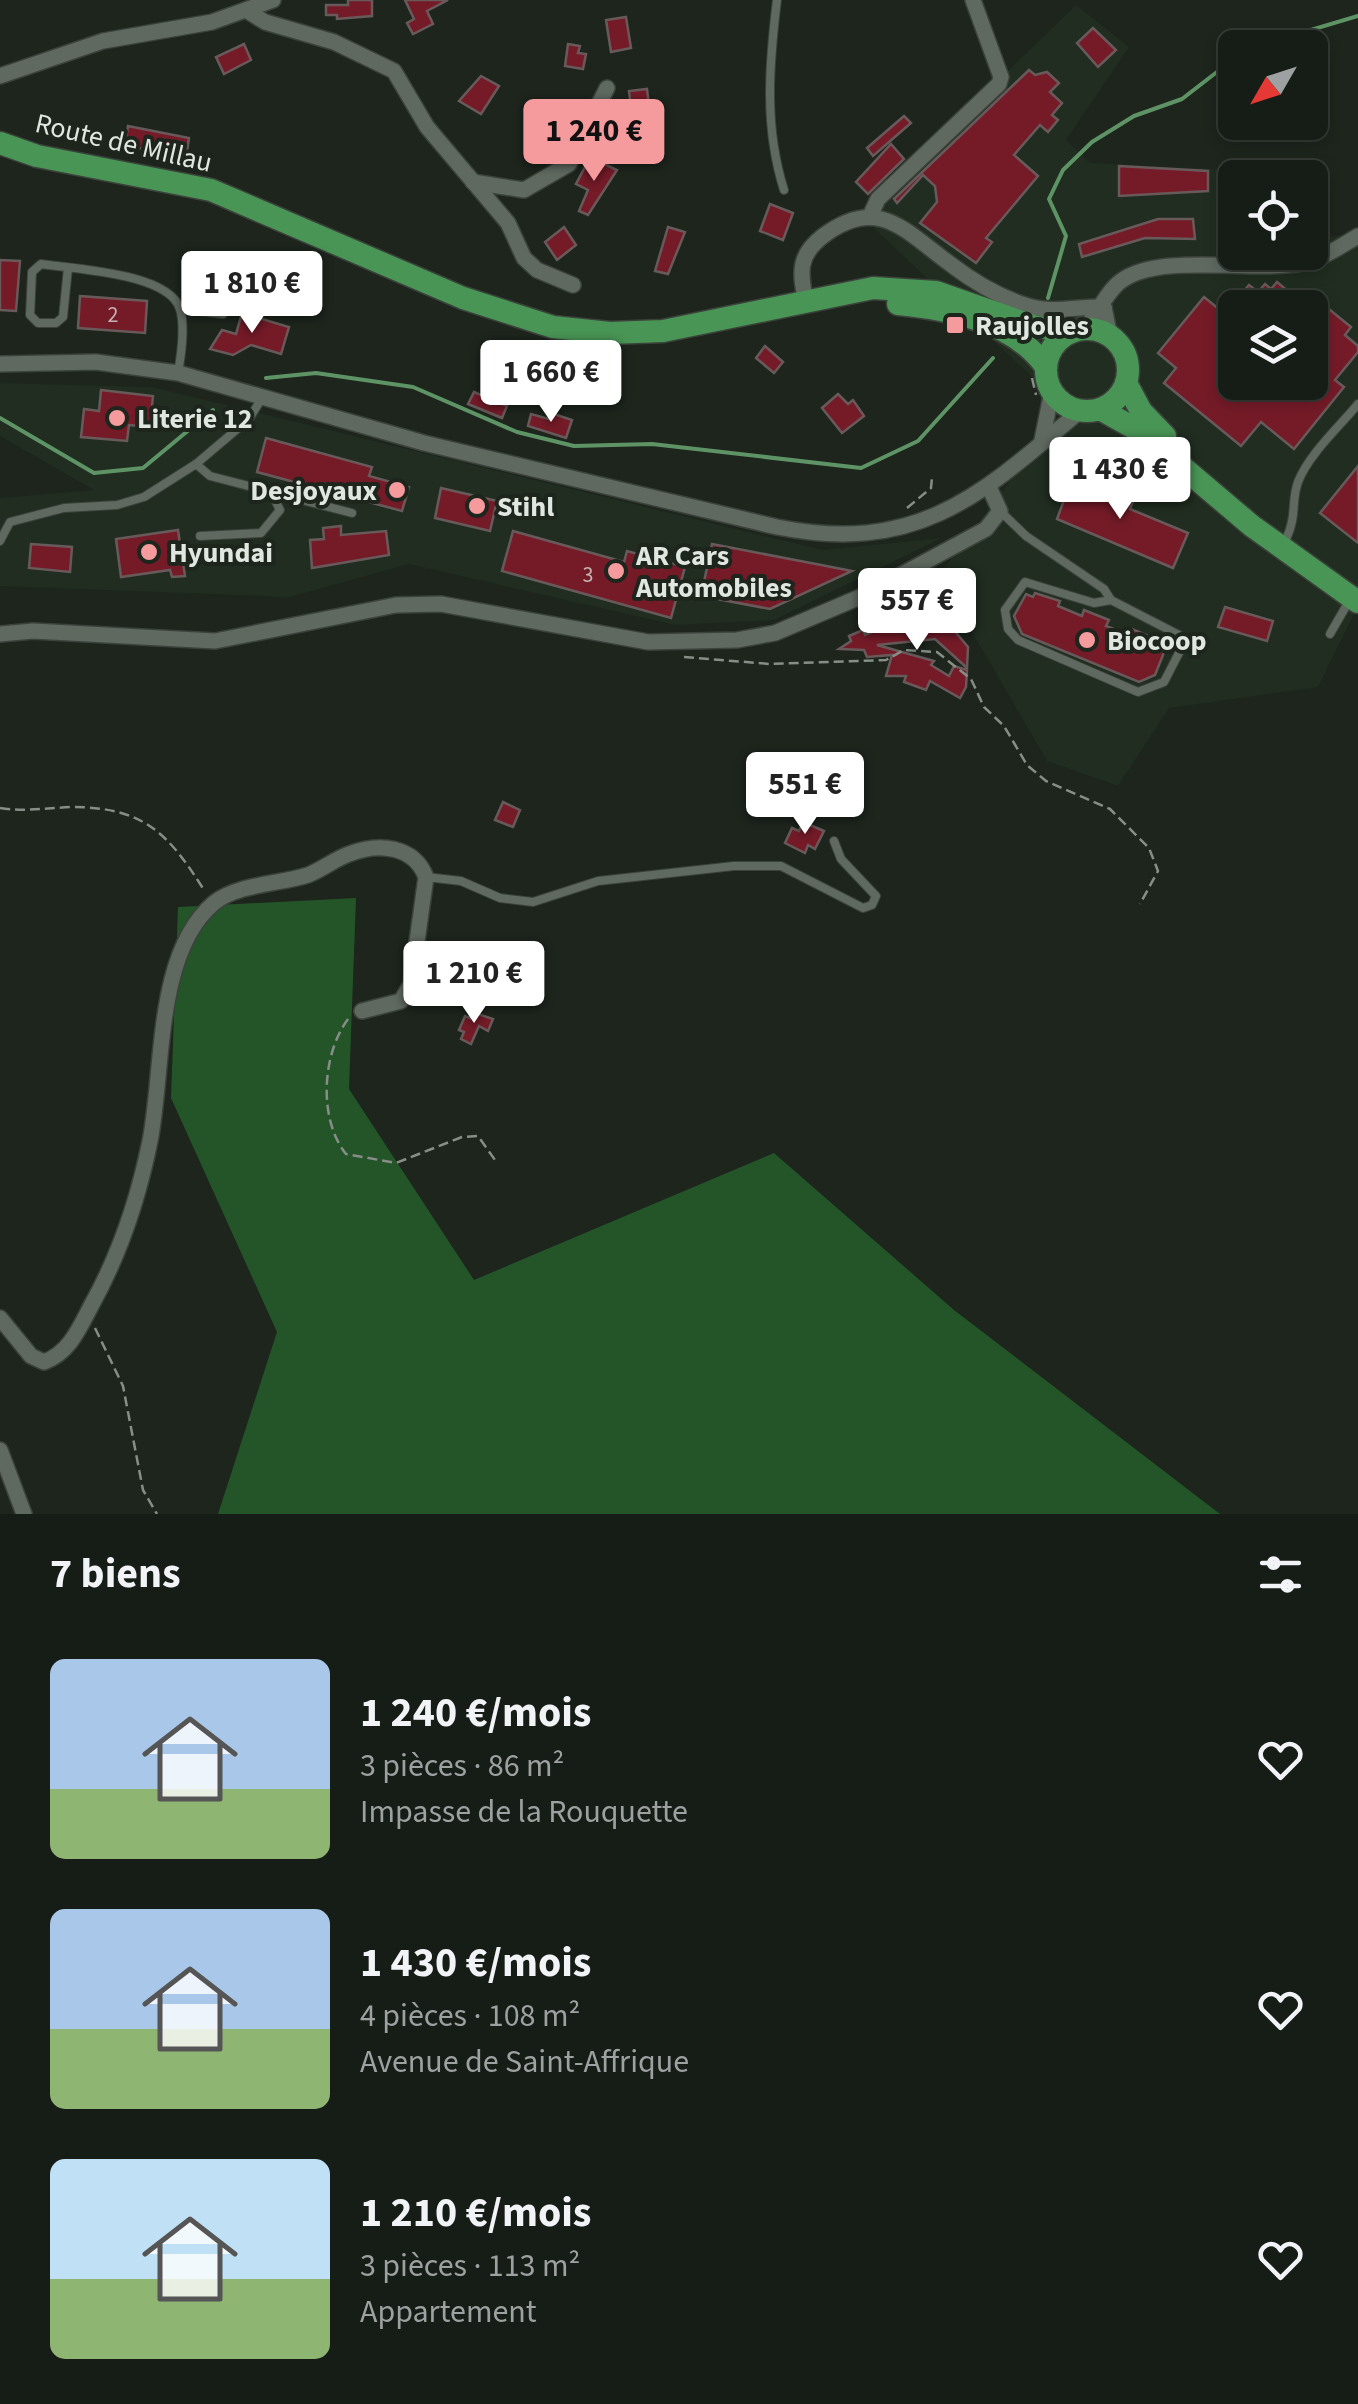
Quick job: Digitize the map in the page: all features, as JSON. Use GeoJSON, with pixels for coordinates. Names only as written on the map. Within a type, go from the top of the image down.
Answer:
{"type":"FeatureCollection","features":[{"type":"Feature","properties":{"kind":"main road","name":"Route de Millau"},"geometry":{"type":"LineString","coordinates":[[0,143],[38,156],[211,190],[463,298],[553,327],[610,334],[663,332],[873,288],[936,292],[1032,326],[1110,336]]}},
{"type":"Feature","properties":{"kind":"main road","name":"Route de Millau"},"geometry":{"type":"LineString","coordinates":[[806,303],[932,307],[1002,330],[1027,344],[1039,371]]}},
{"type":"Feature","properties":{"kind":"main road"},"geometry":{"type":"LineString","coordinates":[[1078,330],[1054,346],[1039,371],[1044,396],[1141,432],[1252,526],[1356,596]]}},
{"type":"Feature","properties":{"kind":"main road"},"geometry":{"type":"LineString","coordinates":[[1110,336],[1127,361],[1126,383],[1141,412],[1356,596]]}},
{"type":"Feature","properties":{"kind":"main road"},"geometry":{"type":"LineString","coordinates":[[1090,410],[1113,402],[1126,383]]}},
{"type":"Feature","properties":{"kind":"street"},"geometry":{"type":"LineString","coordinates":[[0,76],[103,41],[212,22],[273,0]]}},
{"type":"Feature","properties":{"kind":"street"},"geometry":{"type":"LineString","coordinates":[[870,216],[878,199],[999,84],[1001,76],[972,0]]}},
{"type":"Feature","properties":{"kind":"street"},"geometry":{"type":"LineString","coordinates":[[246,10],[266,22],[334,42],[394,71],[427,127],[508,223],[524,258],[537,270],[573,284]]}},
{"type":"Feature","properties":{"kind":"street"},"geometry":{"type":"LineString","coordinates":[[473,182],[524,190],[569,164],[607,88]]}},
{"type":"Feature","properties":{"kind":"street"},"geometry":{"type":"LineString","coordinates":[[806,303],[800,275],[805,252],[834,228],[870,216],[902,226],[1002,296],[1064,312],[1104,306]]}},
{"type":"Feature","properties":{"kind":"street"},"geometry":{"type":"LineString","coordinates":[[1078,330],[1104,306],[1116,285],[1150,268],[1250,269],[1306,262],[1358,236]]}},
{"type":"Feature","properties":{"kind":"street"},"geometry":{"type":"LineString","coordinates":[[1104,306],[1110,336]]}},
{"type":"Feature","properties":{"kind":"street"},"geometry":{"type":"LineString","coordinates":[[0,364],[96,362],[178,373],[264,394],[424,443],[776,527],[838,534],[899,527],[949,511],[990,488],[1042,440],[1090,410]]}},
{"type":"Feature","properties":{"kind":"street"},"geometry":{"type":"LineString","coordinates":[[1042,440],[1044,396]]}},
{"type":"Feature","properties":{"kind":"street"},"geometry":{"type":"LineString","coordinates":[[0,634],[33,631],[215,641],[396,605],[440,604],[648,642],[737,640],[775,634],[944,554],[986,529],[1000,512],[990,488]]}},
{"type":"Feature","properties":{"kind":"street"},"geometry":{"type":"LineString","coordinates":[[0,1318],[30,1356],[44,1362],[57,1358],[88,1313],[131,1221],[150,1138],[175,966],[189,932],[212,904],[225,896],[310,874],[352,852],[385,848],[409,852],[420,862],[426,877],[411,984],[400,1000],[362,1011]]}},
{"type":"Feature","properties":{"kind":"street"},"geometry":{"type":"LineString","coordinates":[[0,1450],[24,1514]]}},
{"type":"Feature","properties":{"kind":"lane"},"geometry":{"type":"LineString","coordinates":[[778,0],[770,60],[770,124],[784,190]]}},
{"type":"Feature","properties":{"kind":"lane"},"geometry":{"type":"LineString","coordinates":[[68,268],[63,317],[56,324],[38,323],[30,315],[32,272],[41,264],[68,268],[142,280],[167,289],[180,309],[178,373]]}},
{"type":"Feature","properties":{"kind":"lane"},"geometry":{"type":"LineString","coordinates":[[180,309],[223,314]]}},
{"type":"Feature","properties":{"kind":"lane"},"geometry":{"type":"LineString","coordinates":[[0,541],[10,522],[64,508],[117,505],[144,497],[196,464],[249,419],[264,394]]}},
{"type":"Feature","properties":{"kind":"lane"},"geometry":{"type":"LineString","coordinates":[[1287,537],[1297,517],[1296,486],[1304,471],[1358,404]]}},
{"type":"Feature","properties":{"kind":"lane"},"geometry":{"type":"LineString","coordinates":[[196,464],[210,476],[352,512]]}},
{"type":"Feature","properties":{"kind":"lane"},"geometry":{"type":"LineString","coordinates":[[200,536],[261,532],[280,510],[271,492]]}},
{"type":"Feature","properties":{"kind":"lane"},"geometry":{"type":"LineString","coordinates":[[1000,512],[1026,536],[1104,589],[1111,600],[1179,635],[1181,649],[1164,682],[1138,692],[1018,640],[1008,628],[1005,610],[1025,582],[1094,603],[1111,600]]}},
{"type":"Feature","properties":{"kind":"lane"},"geometry":{"type":"LineString","coordinates":[[1330,634],[1356,596]]}},
{"type":"Feature","properties":{"kind":"lane"},"geometry":{"type":"LineString","coordinates":[[426,877],[461,881],[500,898],[533,902],[598,881],[734,866],[781,866],[864,908],[872,905],[876,896],[841,859],[834,841]]}},
{"type":"Feature","properties":{"kind":"path"},"geometry":{"type":"LineString","coordinates":[[1039,371],[1044,396]]}},
{"type":"Feature","properties":{"kind":"path"},"geometry":{"type":"LineString","coordinates":[[899,527],[901,514],[930,488],[932,477]]}},
{"type":"Feature","properties":{"kind":"path"},"geometry":{"type":"LineString","coordinates":[[648,642],[655,651],[671,656],[770,664],[886,660],[904,650],[937,652],[971,680],[984,707],[1004,726],[1027,765],[1046,782],[1110,809],[1149,848],[1158,872],[1140,904]]}},
{"type":"Feature","properties":{"kind":"path"},"geometry":{"type":"LineString","coordinates":[[0,808],[31,812],[104,810],[150,823],[186,857],[212,904]]}},
{"type":"Feature","properties":{"kind":"path"},"geometry":{"type":"LineString","coordinates":[[362,1011],[342,1027],[324,1095],[327,1118],[346,1154],[396,1163],[462,1137],[478,1136],[495,1160]]}},
{"type":"Feature","properties":{"kind":"path"},"geometry":{"type":"LineString","coordinates":[[88,1313],[124,1386],[144,1490],[157,1514]]}},
{"type":"Feature","properties":{"kind":"shaded area"},"geometry":{"type":"Polygon","coordinates":[[[1076,5],[1129,47],[1066,140],[1090,163],[1218,169],[1218,270],[1328,270],[1328,236],[1358,234],[1358,606],[1318,687],[1169,708],[1118,786],[1047,761],[939,575],[1065,408],[860,215],[1076,5]]]}},
{"type":"Feature","properties":{"kind":"shaded area"},"geometry":{"type":"Polygon","coordinates":[[[0,383],[152,387],[823,550],[942,538],[774,620],[675,625],[409,564],[290,597],[0,586],[0,498],[94,490],[0,436],[0,383]]]}},
{"type":"Feature","properties":{"kind":"green space"},"geometry":{"type":"Polygon","coordinates":[[[356,898],[349,1089],[474,1280],[774,1153],[954,1310],[1220,1514],[218,1514],[277,1332],[171,1098],[178,907],[356,898]]]}},
{"type":"Feature","properties":{"kind":"building"},"geometry":{"type":"Polygon","coordinates":[[[348,0],[372,0],[372,16],[337,19],[337,15],[326,15],[326,5],[348,5],[348,0]]]}},
{"type":"Feature","properties":{"kind":"building"},"geometry":{"type":"Polygon","coordinates":[[[405,0],[448,0],[427,11],[433,24],[413,34],[407,23],[414,19],[405,0]]]}},
{"type":"Feature","properties":{"kind":"building"},"geometry":{"type":"Polygon","coordinates":[[[626,17],[631,48],[611,52],[606,20],[626,17]]]}},
{"type":"Feature","properties":{"kind":"building"},"geometry":{"type":"Polygon","coordinates":[[[1093,28],[1116,50],[1098,67],[1077,43],[1093,28]]]}},
{"type":"Feature","properties":{"kind":"building"},"geometry":{"type":"Polygon","coordinates":[[[244,44],[251,60],[224,74],[216,57],[244,44]]]}},
{"type":"Feature","properties":{"kind":"building"},"geometry":{"type":"Polygon","coordinates":[[[568,44],[580,46],[578,53],[586,54],[583,69],[565,66],[568,44]]]}},
{"type":"Feature","properties":{"kind":"building"},"geometry":{"type":"Polygon","coordinates":[[[1029,70],[1035,75],[1047,72],[1059,83],[1050,92],[1062,103],[1052,115],[1058,120],[1048,132],[1040,125],[1014,155],[1038,176],[986,238],[992,242],[976,263],[920,223],[937,202],[935,186],[923,175],[897,203],[894,199],[1029,70]]]}},
{"type":"Feature","properties":{"kind":"building"},"geometry":{"type":"Polygon","coordinates":[[[481,76],[499,86],[481,114],[459,101],[481,76]]]}},
{"type":"Feature","properties":{"kind":"building"},"geometry":{"type":"Polygon","coordinates":[[[647,89],[650,114],[632,116],[629,91],[647,89]]]}},
{"type":"Feature","properties":{"kind":"building"},"geometry":{"type":"Polygon","coordinates":[[[904,116],[911,123],[873,156],[867,148],[904,116]]]}},
{"type":"Feature","properties":{"kind":"building"},"geometry":{"type":"Polygon","coordinates":[[[128,126],[189,138],[186,158],[125,145],[128,126]]]}},
{"type":"Feature","properties":{"kind":"building"},"geometry":{"type":"Polygon","coordinates":[[[891,144],[904,159],[868,194],[856,182],[891,144]]]}},
{"type":"Feature","properties":{"kind":"building"},"geometry":{"type":"Polygon","coordinates":[[[600,162],[617,170],[588,215],[579,211],[588,190],[576,184],[586,165],[596,169],[600,162]]]}},
{"type":"Feature","properties":{"kind":"building"},"geometry":{"type":"Polygon","coordinates":[[[1119,166],[1208,171],[1208,191],[1119,196],[1119,166]]]}},
{"type":"Feature","properties":{"kind":"building"},"geometry":{"type":"Polygon","coordinates":[[[770,204],[793,213],[783,240],[760,231],[770,204]]]}},
{"type":"Feature","properties":{"kind":"building"},"geometry":{"type":"Polygon","coordinates":[[[1158,219],[1193,219],[1195,239],[1145,238],[1082,257],[1079,244],[1158,219]]]}},
{"type":"Feature","properties":{"kind":"building"},"geometry":{"type":"Polygon","coordinates":[[[564,227],[576,245],[557,260],[545,242],[564,227]]]}},
{"type":"Feature","properties":{"kind":"building"},"geometry":{"type":"Polygon","coordinates":[[[668,227],[685,232],[668,274],[655,271],[668,227]]]}},
{"type":"Feature","properties":{"kind":"building"},"geometry":{"type":"Polygon","coordinates":[[[0,260],[20,261],[16,311],[0,310],[0,260]]]}},
{"type":"Feature","properties":{"kind":"building"},"geometry":{"type":"Polygon","coordinates":[[[1277,282],[1287,290],[1260,290],[1265,284],[1271,289],[1277,282]]]}},
{"type":"Feature","properties":{"kind":"building"},"geometry":{"type":"Polygon","coordinates":[[[80,296],[147,301],[145,333],[78,328],[80,296]]]}},
{"type":"Feature","properties":{"kind":"building"},"geometry":{"type":"Polygon","coordinates":[[[1204,297],[1218,308],[1218,400],[1328,400],[1328,308],[1351,327],[1345,335],[1358,346],[1358,352],[1335,380],[1344,387],[1294,449],[1261,422],[1241,446],[1164,383],[1176,368],[1158,353],[1204,297]]]}},
{"type":"Feature","properties":{"kind":"building"},"geometry":{"type":"Polygon","coordinates":[[[242,313],[289,327],[281,354],[251,345],[233,355],[210,349],[222,330],[236,334],[242,313]]]}},
{"type":"Feature","properties":{"kind":"building"},"geometry":{"type":"Polygon","coordinates":[[[765,346],[783,362],[774,373],[756,358],[765,346]]]}},
{"type":"Feature","properties":{"kind":"building","name":"Literie 12"},"geometry":{"type":"Polygon","coordinates":[[[101,390],[153,396],[150,427],[129,425],[127,441],[81,437],[84,409],[99,411],[101,390]]]}},
{"type":"Feature","properties":{"kind":"building"},"geometry":{"type":"Polygon","coordinates":[[[474,392],[507,406],[502,418],[468,404],[474,392]]]}},
{"type":"Feature","properties":{"kind":"building"},"geometry":{"type":"Polygon","coordinates":[[[838,394],[848,404],[853,400],[864,416],[842,433],[822,408],[838,394]]]}},
{"type":"Feature","properties":{"kind":"building"},"geometry":{"type":"Polygon","coordinates":[[[551,413],[572,420],[566,438],[528,426],[531,414],[549,419],[551,413]]]}},
{"type":"Feature","properties":{"kind":"building"},"geometry":{"type":"Polygon","coordinates":[[[266,438],[372,467],[369,476],[409,487],[402,511],[257,472],[266,438]]]}},
{"type":"Feature","properties":{"kind":"building"},"geometry":{"type":"Polygon","coordinates":[[[1358,466],[1358,543],[1320,513],[1358,466]]]}},
{"type":"Feature","properties":{"kind":"building"},"geometry":{"type":"Polygon","coordinates":[[[1084,479],[1135,496],[1130,509],[1188,533],[1173,568],[1057,519],[1070,484],[1084,479]]]}},
{"type":"Feature","properties":{"kind":"building"},"geometry":{"type":"Polygon","coordinates":[[[441,488],[497,501],[490,531],[435,518],[441,488]]]}},
{"type":"Feature","properties":{"kind":"building"},"geometry":{"type":"Polygon","coordinates":[[[341,526],[341,535],[386,531],[389,555],[312,568],[310,540],[324,539],[323,528],[341,526]]]}},
{"type":"Feature","properties":{"kind":"building","name":"Hyundai"},"geometry":{"type":"Polygon","coordinates":[[[178,530],[185,576],[172,577],[170,570],[121,577],[116,539],[178,530]]]}},
{"type":"Feature","properties":{"kind":"building"},"geometry":{"type":"Polygon","coordinates":[[[513,531],[624,562],[627,551],[685,567],[671,618],[502,571],[513,531]]]}},
{"type":"Feature","properties":{"kind":"building"},"geometry":{"type":"Polygon","coordinates":[[[31,544],[72,547],[70,572],[29,568],[31,544]]]}},
{"type":"Feature","properties":{"kind":"building"},"geometry":{"type":"Polygon","coordinates":[[[712,544],[852,571],[770,609],[701,596],[712,544]]]}},
{"type":"Feature","properties":{"kind":"building"},"geometry":{"type":"Polygon","coordinates":[[[1035,593],[1060,601],[1058,606],[1082,616],[1084,610],[1109,620],[1106,626],[1129,635],[1132,629],[1156,639],[1154,645],[1165,650],[1155,675],[1139,682],[1022,634],[1014,616],[1026,594],[1033,597],[1035,593]]]}},
{"type":"Feature","properties":{"kind":"building"},"geometry":{"type":"Polygon","coordinates":[[[1225,607],[1273,621],[1267,641],[1218,627],[1225,607]]]}},
{"type":"Feature","properties":{"kind":"building"},"geometry":{"type":"Polygon","coordinates":[[[935,618],[947,622],[968,647],[967,668],[935,639],[877,645],[934,661],[931,665],[949,676],[954,666],[967,670],[966,687],[960,698],[930,681],[926,690],[904,682],[906,676],[886,676],[892,655],[867,657],[864,650],[839,649],[851,641],[849,636],[863,630],[865,635],[900,621],[935,618]]]}},
{"type":"Feature","properties":{"kind":"building"},"geometry":{"type":"Polygon","coordinates":[[[503,802],[520,810],[513,827],[495,820],[503,802]]]}},
{"type":"Feature","properties":{"kind":"building"},"geometry":{"type":"Polygon","coordinates":[[[803,822],[824,831],[815,849],[808,845],[805,853],[785,843],[792,828],[799,831],[803,822]]]}},
{"type":"Feature","properties":{"kind":"building"},"geometry":{"type":"Polygon","coordinates":[[[472,1012],[493,1019],[488,1031],[479,1026],[471,1044],[461,1039],[464,1032],[459,1030],[465,1016],[470,1018],[472,1012]]]}},
{"type":"Feature","properties":{"kind":"waterway"},"geometry":{"type":"LineString","coordinates":[[1311,30],[1358,16]]}},
{"type":"Feature","properties":{"kind":"waterway"},"geometry":{"type":"LineString","coordinates":[[1048,298],[1066,236],[1049,199],[1063,170],[1092,142],[1134,116],[1182,99],[1218,71]]}},
{"type":"Feature","properties":{"kind":"waterway"},"geometry":{"type":"LineString","coordinates":[[266,378],[316,373],[413,387],[517,432],[574,446],[652,444],[861,468],[918,441],[993,358]]}},
{"type":"Feature","properties":{"kind":"waterway"},"geometry":{"type":"LineString","coordinates":[[0,418],[94,473],[143,468],[213,410]]}},
{"type":"Feature","properties":{"kind":"place","name":"Raujolles"},"geometry":{"type":"Point","coordinates":[955,325]}},
{"type":"Feature","properties":{"kind":"place","name":"Literie 12"},"geometry":{"type":"Point","coordinates":[117,418]}},
{"type":"Feature","properties":{"kind":"place","name":"Desjoyaux"},"geometry":{"type":"Point","coordinates":[397,490]}},
{"type":"Feature","properties":{"kind":"place","name":"Stihl"},"geometry":{"type":"Point","coordinates":[477,506]}},
{"type":"Feature","properties":{"kind":"place","name":"Hyundai"},"geometry":{"type":"Point","coordinates":[149,552]}},
{"type":"Feature","properties":{"kind":"place","name":"AR Cars Automobiles"},"geometry":{"type":"Point","coordinates":[616,571]}},
{"type":"Feature","properties":{"kind":"place","name":"Biocoop"},"geometry":{"type":"Point","coordinates":[1087,640]}}]}
